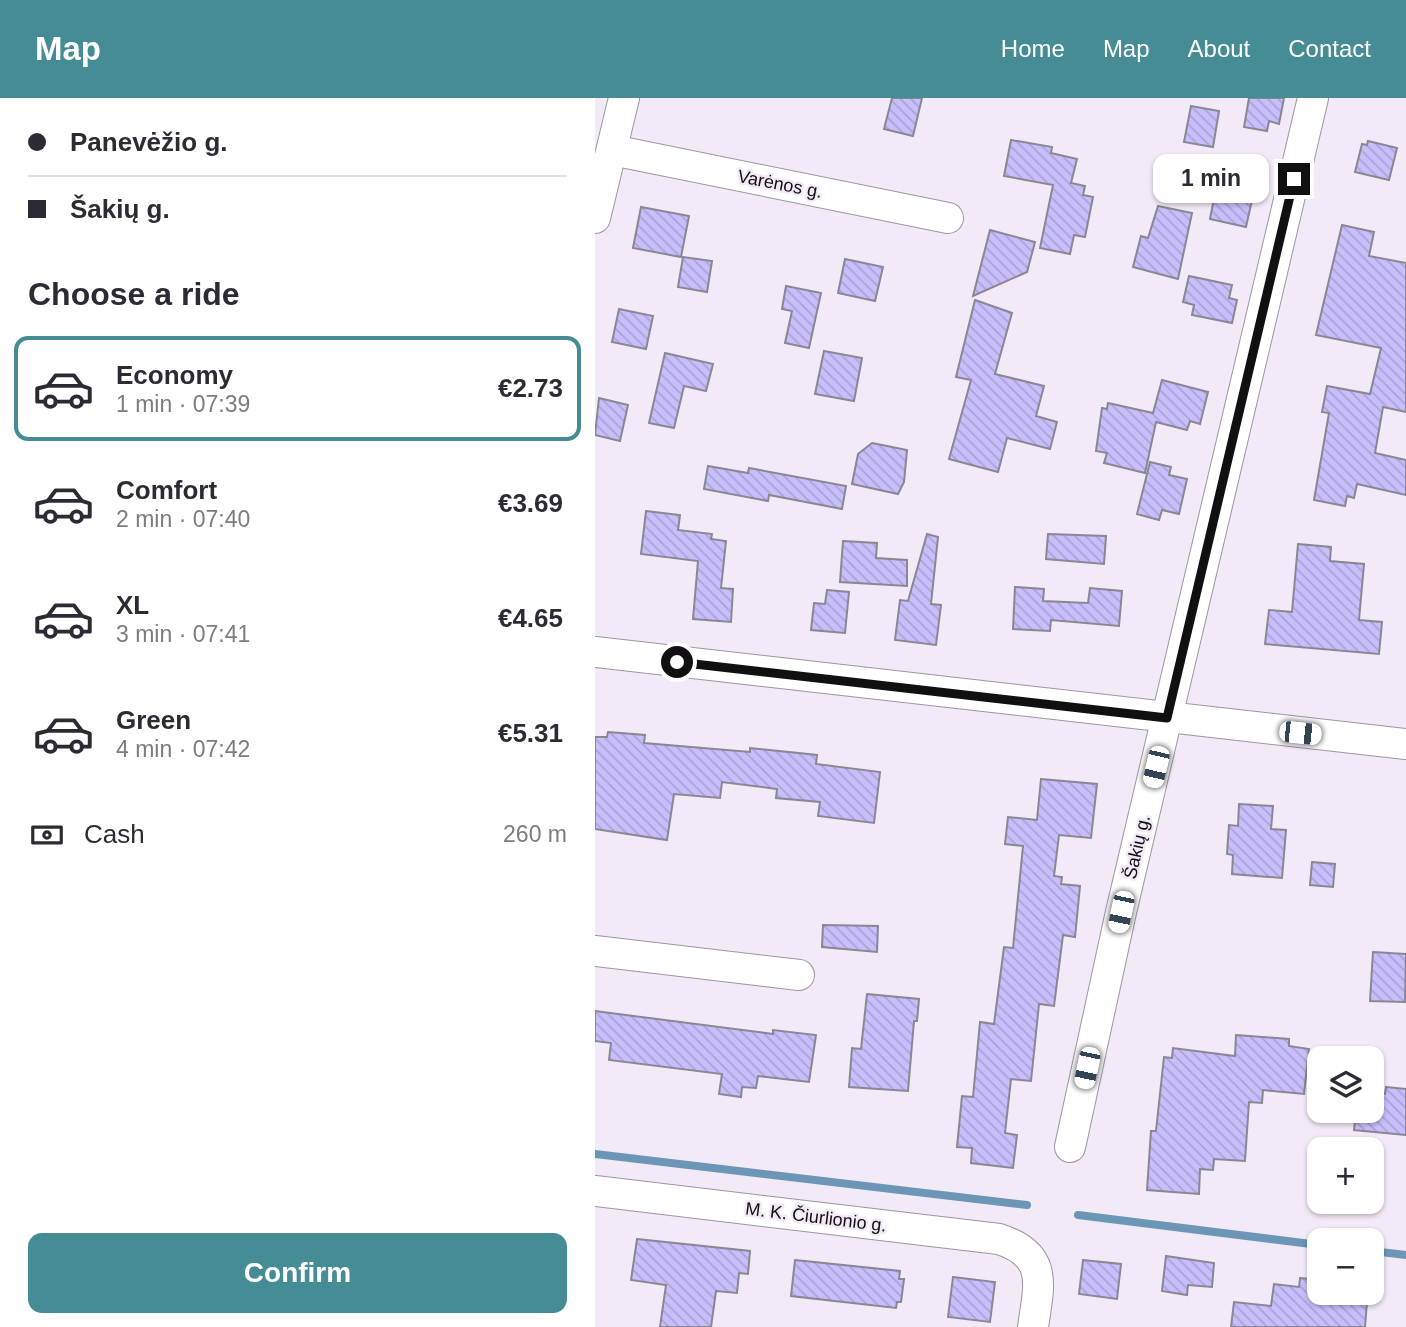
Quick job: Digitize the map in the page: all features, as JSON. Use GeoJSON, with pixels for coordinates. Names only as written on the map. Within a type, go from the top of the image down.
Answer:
{"type":"FeatureCollection","features":[{"type":"Feature","properties":{"kind":"street"},"geometry":{"type":"LineString","coordinates":[[595,218],[624,98]]}},
{"type":"Feature","properties":{"kind":"street","name":"Šakių g."},"geometry":{"type":"LineString","coordinates":[[1070,1147],[1167,718],[1313,98]]}},
{"type":"Feature","properties":{"kind":"street","name":"Varėnos g."},"geometry":{"type":"LineString","coordinates":[[612,150],[948,218]]}},
{"type":"Feature","properties":{"kind":"street"},"geometry":{"type":"LineString","coordinates":[[595,652],[1406,744]]}},
{"type":"Feature","properties":{"kind":"street"},"geometry":{"type":"LineString","coordinates":[[595,951],[799,975]]}},
{"type":"Feature","properties":{"kind":"street","name":"M. K. Čiurlionio g."},"geometry":{"type":"LineString","coordinates":[[595,1191],[999,1239],[1013,1243],[1032,1257],[1039,1278],[1033,1327]]}},
{"type":"Feature","properties":{"kind":"building"},"geometry":{"type":"Polygon","coordinates":[[[892,98],[922,98],[913,136],[884,129],[892,98]]]}},
{"type":"Feature","properties":{"kind":"building"},"geometry":{"type":"Polygon","coordinates":[[[1249,98],[1284,98],[1279,124],[1269,121],[1267,131],[1244,127],[1249,98]]]}},
{"type":"Feature","properties":{"kind":"building"},"geometry":{"type":"Polygon","coordinates":[[[1191,106],[1219,111],[1213,147],[1184,142],[1191,106]]]}},
{"type":"Feature","properties":{"kind":"building"},"geometry":{"type":"Polygon","coordinates":[[[1011,140],[1052,147],[1051,153],[1077,159],[1071,183],[1085,186],[1083,195],[1093,197],[1085,237],[1074,235],[1070,254],[1040,248],[1053,185],[1004,176],[1011,140]]]}},
{"type":"Feature","properties":{"kind":"building"},"geometry":{"type":"Polygon","coordinates":[[[1368,141],[1397,148],[1389,180],[1355,172],[1362,144],[1367,145],[1368,141]]]}},
{"type":"Feature","properties":{"kind":"building"},"geometry":{"type":"Polygon","coordinates":[[[1217,183],[1254,191],[1246,227],[1210,219],[1217,183]]]}},
{"type":"Feature","properties":{"kind":"building"},"geometry":{"type":"Polygon","coordinates":[[[1158,206],[1192,213],[1178,279],[1133,267],[1141,236],[1148,238],[1158,206]]]}},
{"type":"Feature","properties":{"kind":"building"},"geometry":{"type":"Polygon","coordinates":[[[641,207],[689,216],[681,257],[633,248],[641,207]]]}},
{"type":"Feature","properties":{"kind":"building"},"geometry":{"type":"Polygon","coordinates":[[[1342,225],[1374,232],[1369,256],[1406,263],[1406,412],[1383,407],[1375,453],[1406,460],[1406,495],[1357,484],[1354,498],[1347,496],[1345,506],[1314,500],[1329,413],[1322,412],[1327,386],[1370,394],[1381,348],[1316,335],[1342,225]]]}},
{"type":"Feature","properties":{"kind":"building"},"geometry":{"type":"Polygon","coordinates":[[[990,230],[1035,242],[1027,272],[973,296],[990,230]]]}},
{"type":"Feature","properties":{"kind":"building"},"geometry":{"type":"Polygon","coordinates":[[[683,257],[712,261],[707,292],[678,287],[683,257]]]}},
{"type":"Feature","properties":{"kind":"building"},"geometry":{"type":"Polygon","coordinates":[[[845,259],[883,267],[875,301],[838,293],[845,259]]]}},
{"type":"Feature","properties":{"kind":"building"},"geometry":{"type":"Polygon","coordinates":[[[1189,276],[1232,285],[1229,298],[1237,300],[1232,323],[1192,315],[1194,305],[1183,302],[1189,276]]]}},
{"type":"Feature","properties":{"kind":"building"},"geometry":{"type":"Polygon","coordinates":[[[786,286],[821,293],[809,348],[785,343],[792,311],[782,309],[786,286]]]}},
{"type":"Feature","properties":{"kind":"building"},"geometry":{"type":"Polygon","coordinates":[[[975,300],[1012,313],[995,374],[1044,386],[1036,416],[1057,422],[1050,449],[1007,438],[998,472],[949,459],[971,380],[956,377],[975,300]]]}},
{"type":"Feature","properties":{"kind":"building"},"geometry":{"type":"Polygon","coordinates":[[[619,309],[653,316],[646,349],[612,342],[619,309]]]}},
{"type":"Feature","properties":{"kind":"building"},"geometry":{"type":"Polygon","coordinates":[[[824,351],[862,358],[854,401],[815,394],[824,351]]]}},
{"type":"Feature","properties":{"kind":"building"},"geometry":{"type":"Polygon","coordinates":[[[665,353],[713,364],[706,391],[684,386],[674,428],[649,423],[665,353]]]}},
{"type":"Feature","properties":{"kind":"building"},"geometry":{"type":"Polygon","coordinates":[[[1162,380],[1208,392],[1200,424],[1190,421],[1187,430],[1156,422],[1145,473],[1104,463],[1107,453],[1096,451],[1102,408],[1107,409],[1108,403],[1153,413],[1162,380]]]}},
{"type":"Feature","properties":{"kind":"building"},"geometry":{"type":"Polygon","coordinates":[[[599,398],[628,405],[620,441],[595,435],[599,398]]]}},
{"type":"Feature","properties":{"kind":"building"},"geometry":{"type":"Polygon","coordinates":[[[872,443],[907,450],[904,482],[898,494],[852,484],[858,454],[872,443]]]}},
{"type":"Feature","properties":{"kind":"building"},"geometry":{"type":"Polygon","coordinates":[[[1150,462],[1171,467],[1169,475],[1187,479],[1179,514],[1162,510],[1159,520],[1137,514],[1150,462]]]}},
{"type":"Feature","properties":{"kind":"building"},"geometry":{"type":"Polygon","coordinates":[[[708,466],[748,473],[749,468],[846,486],[842,509],[769,495],[768,501],[704,489],[708,466]]]}},
{"type":"Feature","properties":{"kind":"building"},"geometry":{"type":"Polygon","coordinates":[[[646,511],[680,515],[678,530],[712,534],[711,539],[726,541],[721,588],[733,589],[731,622],[693,619],[698,561],[641,554],[646,511]]]}},
{"type":"Feature","properties":{"kind":"building"},"geometry":{"type":"Polygon","coordinates":[[[927,534],[938,537],[931,604],[941,605],[936,645],[895,640],[900,600],[908,601],[927,534]]]}},
{"type":"Feature","properties":{"kind":"building"},"geometry":{"type":"Polygon","coordinates":[[[1048,534],[1106,536],[1104,564],[1046,559],[1048,534]]]}},
{"type":"Feature","properties":{"kind":"building"},"geometry":{"type":"Polygon","coordinates":[[[843,541],[877,543],[876,558],[907,560],[907,586],[840,582],[843,541]]]}},
{"type":"Feature","properties":{"kind":"building"},"geometry":{"type":"Polygon","coordinates":[[[1298,544],[1331,547],[1330,561],[1364,564],[1359,620],[1382,622],[1379,654],[1265,644],[1269,610],[1292,612],[1298,544]]]}},
{"type":"Feature","properties":{"kind":"building"},"geometry":{"type":"Polygon","coordinates":[[[1015,587],[1044,589],[1043,601],[1088,603],[1090,588],[1122,591],[1119,626],[1051,620],[1050,631],[1013,629],[1015,587]]]}},
{"type":"Feature","properties":{"kind":"building"},"geometry":{"type":"Polygon","coordinates":[[[827,590],[849,592],[845,633],[811,630],[814,603],[825,604],[827,590]]]}},
{"type":"Feature","properties":{"kind":"building"},"geometry":{"type":"Polygon","coordinates":[[[608,732],[645,735],[644,743],[750,752],[750,748],[817,755],[816,764],[880,772],[874,823],[818,816],[820,802],[776,798],[777,789],[722,782],[720,798],[674,794],[667,840],[595,829],[595,737],[607,737],[608,732]]]}},
{"type":"Feature","properties":{"kind":"building"},"geometry":{"type":"Polygon","coordinates":[[[1041,779],[1097,784],[1091,838],[1059,835],[1054,876],[1062,877],[1061,884],[1080,886],[1075,937],[1063,935],[1054,1006],[1039,1004],[1031,1081],[1011,1079],[1005,1133],[1017,1135],[1013,1168],[971,1163],[972,1148],[957,1147],[962,1096],[973,1097],[980,1022],[994,1024],[1004,947],[1013,948],[1023,846],[1005,844],[1008,817],[1037,820],[1041,779]]]}},
{"type":"Feature","properties":{"kind":"building"},"geometry":{"type":"Polygon","coordinates":[[[1239,804],[1273,806],[1271,829],[1286,830],[1282,878],[1232,874],[1233,855],[1227,854],[1229,825],[1238,826],[1239,804]]]}},
{"type":"Feature","properties":{"kind":"building"},"geometry":{"type":"Polygon","coordinates":[[[1312,862],[1335,864],[1333,887],[1310,885],[1312,862]]]}},
{"type":"Feature","properties":{"kind":"building"},"geometry":{"type":"Polygon","coordinates":[[[823,925],[878,926],[877,952],[822,947],[823,925]]]}},
{"type":"Feature","properties":{"kind":"building"},"geometry":{"type":"Polygon","coordinates":[[[1373,952],[1406,954],[1405,1002],[1370,1001],[1373,952]]]}},
{"type":"Feature","properties":{"kind":"building"},"geometry":{"type":"Polygon","coordinates":[[[867,994],[919,999],[917,1021],[914,1021],[908,1091],[849,1087],[852,1048],[861,1049],[867,994]]]}},
{"type":"Feature","properties":{"kind":"building"},"geometry":{"type":"Polygon","coordinates":[[[595,1011],[773,1034],[773,1030],[816,1035],[809,1082],[758,1076],[756,1088],[742,1087],[741,1097],[719,1094],[722,1074],[609,1060],[611,1043],[595,1041],[595,1011]]]}},
{"type":"Feature","properties":{"kind":"building"},"geometry":{"type":"Polygon","coordinates":[[[1236,1035],[1289,1039],[1289,1046],[1307,1049],[1304,1094],[1263,1090],[1262,1103],[1249,1102],[1245,1161],[1214,1159],[1213,1170],[1200,1169],[1199,1194],[1147,1190],[1151,1131],[1156,1131],[1164,1057],[1172,1058],[1173,1048],[1235,1056],[1236,1035]]]}},
{"type":"Feature","properties":{"kind":"building"},"geometry":{"type":"Polygon","coordinates":[[[1386,1087],[1406,1089],[1406,1135],[1354,1130],[1355,1123],[1384,1123],[1386,1087]]]}},
{"type":"Feature","properties":{"kind":"building"},"geometry":{"type":"Polygon","coordinates":[[[637,1239],[750,1251],[748,1274],[739,1273],[737,1293],[716,1291],[711,1327],[660,1327],[666,1285],[631,1280],[637,1239]]]}},
{"type":"Feature","properties":{"kind":"building"},"geometry":{"type":"Polygon","coordinates":[[[1166,1256],[1214,1263],[1212,1287],[1188,1285],[1187,1295],[1162,1291],[1166,1256]]]}},
{"type":"Feature","properties":{"kind":"building"},"geometry":{"type":"Polygon","coordinates":[[[795,1260],[900,1271],[899,1279],[904,1279],[901,1302],[897,1302],[896,1308],[791,1296],[795,1260]]]}},
{"type":"Feature","properties":{"kind":"building"},"geometry":{"type":"Polygon","coordinates":[[[1083,1260],[1121,1264],[1117,1299],[1079,1294],[1083,1260]]]}},
{"type":"Feature","properties":{"kind":"building"},"geometry":{"type":"Polygon","coordinates":[[[953,1277],[995,1282],[990,1322],[948,1317],[953,1277]]]}},
{"type":"Feature","properties":{"kind":"building"},"geometry":{"type":"Polygon","coordinates":[[[1300,1278],[1307,1279],[1307,1305],[1367,1305],[1365,1327],[1231,1327],[1234,1302],[1271,1306],[1274,1284],[1299,1287],[1300,1278]]]}},
{"type":"Feature","properties":{"kind":"waterway"},"geometry":{"type":"LineString","coordinates":[[595,1154],[1027,1205]]}},
{"type":"Feature","properties":{"kind":"waterway"},"geometry":{"type":"LineString","coordinates":[[1078,1215],[1307,1244]]}},
{"type":"Feature","properties":{"kind":"waterway"},"geometry":{"type":"LineString","coordinates":[[1384,1252],[1406,1255]]}},
{"type":"Feature","properties":{"kind":"route"},"geometry":{"type":"LineString","coordinates":[[677,662],[1167,718],[1294,179]]}}]}
